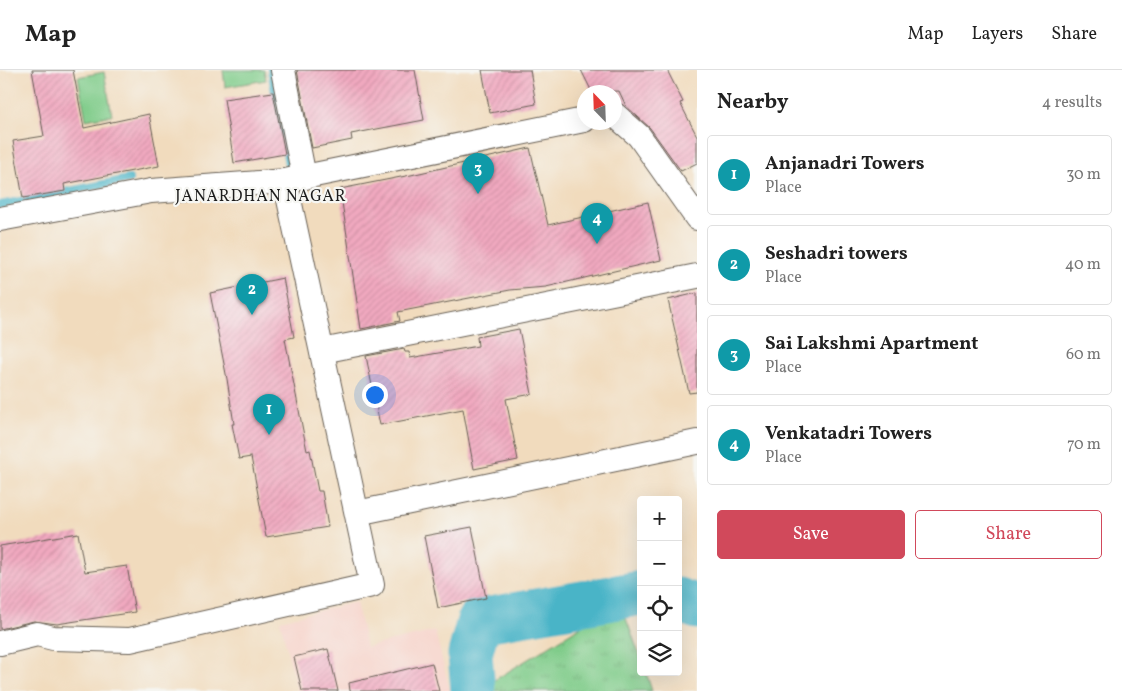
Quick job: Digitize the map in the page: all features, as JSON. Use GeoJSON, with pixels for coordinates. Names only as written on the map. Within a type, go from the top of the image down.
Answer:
{"type":"FeatureCollection","features":[{"type":"Feature","properties":{"kind":"street"},"geometry":{"type":"LineString","coordinates":[[0,643],[37,634],[53,638],[130,640],[372,585],[322,351],[294,179],[283,70]]}},
{"type":"Feature","properties":{"kind":"street"},"geometry":{"type":"LineString","coordinates":[[0,219],[151,191],[294,179],[577,121]]}},
{"type":"Feature","properties":{"kind":"street"},"geometry":{"type":"LineString","coordinates":[[622,121],[639,136],[697,218]]}},
{"type":"Feature","properties":{"kind":"street"},"geometry":{"type":"LineString","coordinates":[[322,351],[697,276]]}},
{"type":"Feature","properties":{"kind":"street"},"geometry":{"type":"LineString","coordinates":[[357,513],[697,442]]}},
{"type":"Feature","properties":{"kind":"shaded area"},"geometry":{"type":"Polygon","coordinates":[[[356,602],[366,647],[435,631],[450,691],[297,691],[280,620],[356,602]]]}},
{"type":"Feature","properties":{"kind":"green space"},"geometry":{"type":"Polygon","coordinates":[[[223,70],[264,70],[266,80],[225,87],[223,70]]]}},
{"type":"Feature","properties":{"kind":"green space"},"geometry":{"type":"Polygon","coordinates":[[[104,72],[112,115],[86,120],[78,77],[104,72]]]}},
{"type":"Feature","properties":{"kind":"green space"},"geometry":{"type":"Polygon","coordinates":[[[620,602],[637,648],[637,676],[647,676],[652,691],[477,691],[620,602]]]}},
{"type":"Feature","properties":{"kind":"building"},"geometry":{"type":"Polygon","coordinates":[[[32,70],[73,70],[84,128],[149,114],[159,166],[64,184],[65,191],[23,198],[13,141],[44,136],[32,70]]]}},
{"type":"Feature","properties":{"kind":"building"},"geometry":{"type":"Polygon","coordinates":[[[297,70],[415,70],[424,120],[351,134],[352,140],[312,148],[297,70]]]}},
{"type":"Feature","properties":{"kind":"building"},"geometry":{"type":"Polygon","coordinates":[[[482,70],[530,70],[536,104],[490,113],[482,70]]]}},
{"type":"Feature","properties":{"kind":"building"},"geometry":{"type":"Polygon","coordinates":[[[581,70],[667,70],[683,102],[680,103],[697,136],[697,163],[681,171],[650,128],[626,106],[622,97],[622,85],[588,85],[581,70]]]}},
{"type":"Feature","properties":{"kind":"building"},"geometry":{"type":"Polygon","coordinates":[[[273,92],[285,154],[234,163],[224,99],[273,92]]]}},
{"type":"Feature","properties":{"kind":"building"},"geometry":{"type":"Polygon","coordinates":[[[530,148],[548,225],[648,202],[661,260],[546,287],[510,290],[398,312],[400,321],[361,329],[340,189],[530,148]]]}},
{"type":"Feature","properties":{"kind":"building"},"geometry":{"type":"Polygon","coordinates":[[[283,278],[294,337],[285,339],[307,451],[310,450],[318,491],[322,491],[328,527],[266,537],[251,457],[239,459],[232,424],[234,424],[227,379],[210,293],[283,278]]]}},
{"type":"Feature","properties":{"kind":"building"},"geometry":{"type":"Polygon","coordinates":[[[697,293],[697,392],[689,393],[668,300],[697,293]]]}},
{"type":"Feature","properties":{"kind":"building"},"geometry":{"type":"Polygon","coordinates":[[[519,329],[532,394],[506,399],[518,460],[474,469],[463,409],[380,425],[366,356],[404,349],[405,352],[409,352],[410,358],[478,346],[477,337],[519,329]]]}},
{"type":"Feature","properties":{"kind":"building"},"geometry":{"type":"Polygon","coordinates":[[[472,527],[486,598],[438,608],[424,536],[472,527]]]}},
{"type":"Feature","properties":{"kind":"building"},"geometry":{"type":"Polygon","coordinates":[[[78,533],[85,572],[127,566],[135,612],[57,624],[34,621],[0,629],[0,546],[78,533]]]}},
{"type":"Feature","properties":{"kind":"building"},"geometry":{"type":"Polygon","coordinates":[[[328,649],[338,691],[302,691],[294,657],[328,649]]]}},
{"type":"Feature","properties":{"kind":"building"},"geometry":{"type":"Polygon","coordinates":[[[432,663],[439,691],[350,691],[349,683],[432,663]]]}},
{"type":"Feature","properties":{"kind":"waterway"},"geometry":{"type":"LineString","coordinates":[[271,70],[288,164]]}},
{"type":"Feature","properties":{"kind":"waterway"},"geometry":{"type":"LineString","coordinates":[[0,205],[129,179]]}},
{"type":"Feature","properties":{"kind":"waterway"},"geometry":{"type":"LineString","coordinates":[[473,691],[470,654],[479,621],[637,594]]}},
{"type":"Feature","properties":{"kind":"waterway"},"geometry":{"type":"LineString","coordinates":[[682,601],[697,607]]}},
{"type":"Feature","properties":{"kind":"place","name":"Sai Lakshmi Apartment"},"geometry":{"type":"Point","coordinates":[478,194]}},
{"type":"Feature","properties":{"kind":"place","name":"Venkatadri Towers"},"geometry":{"type":"Point","coordinates":[597,244]}},
{"type":"Feature","properties":{"kind":"place","name":"Seshadri towers"},"geometry":{"type":"Point","coordinates":[252,315]}},
{"type":"Feature","properties":{"kind":"place","name":"Anjanadri Towers"},"geometry":{"type":"Point","coordinates":[269,435]}},
{"type":"Feature","properties":{"kind":"district","name":"JANARDHAN NAGAR"},"geometry":{"type":"Point","coordinates":[261,197]}}]}
